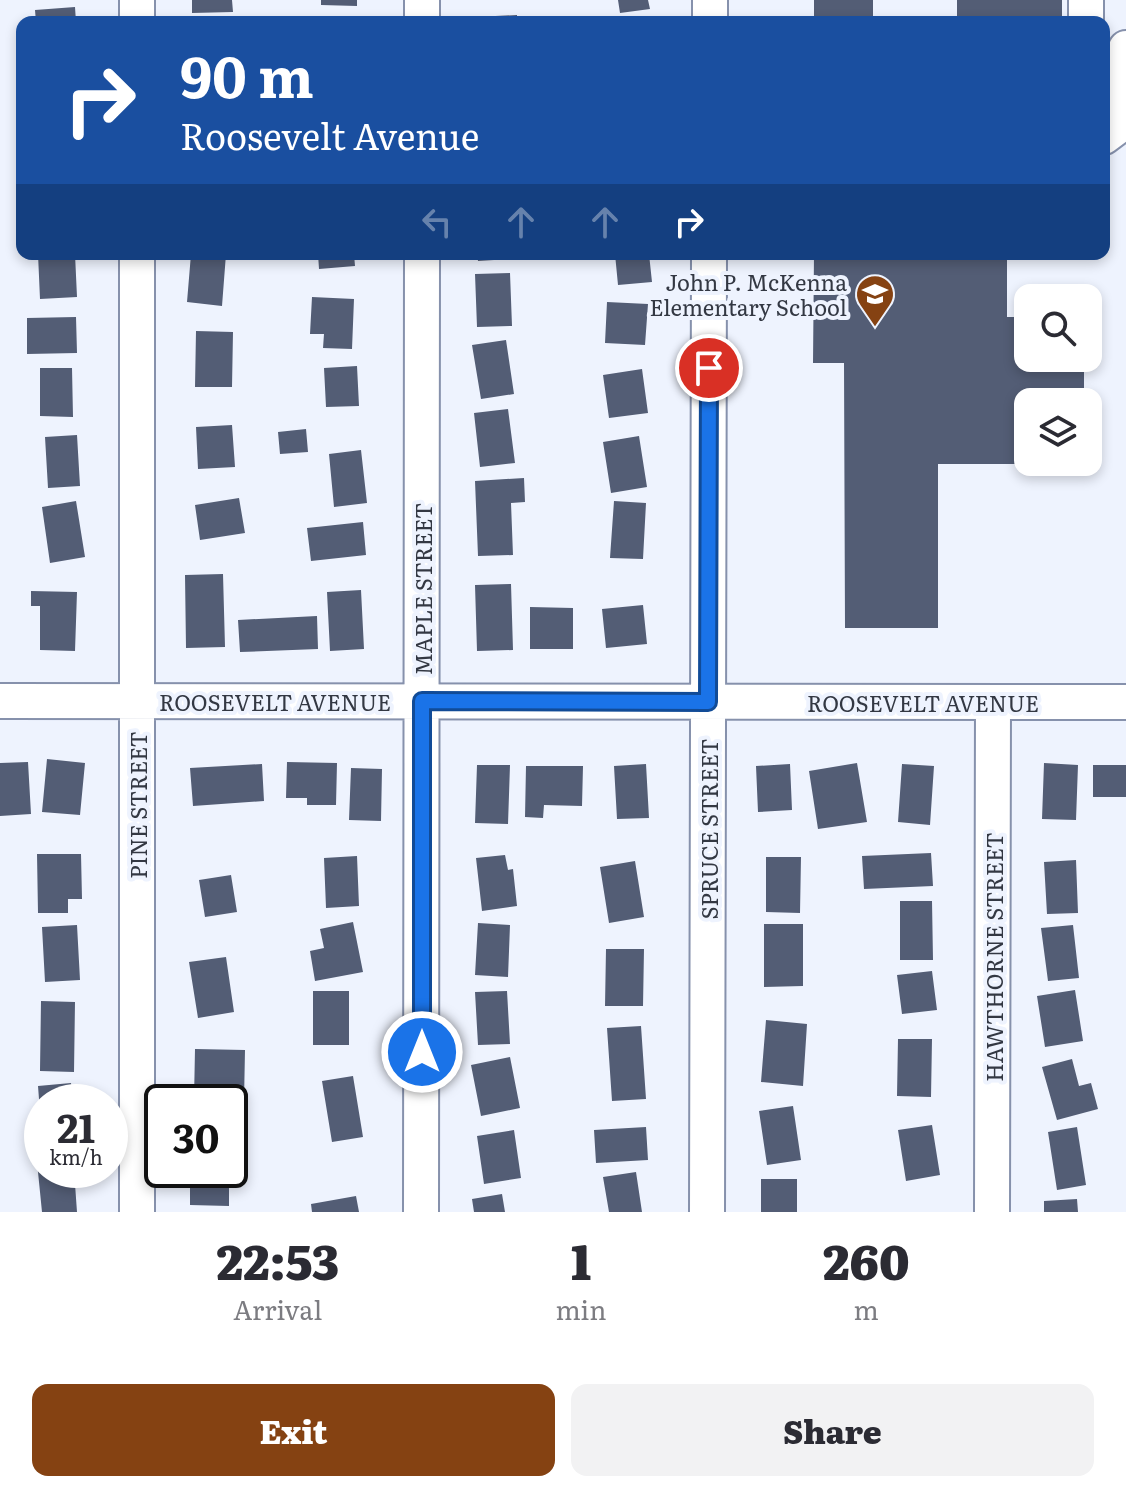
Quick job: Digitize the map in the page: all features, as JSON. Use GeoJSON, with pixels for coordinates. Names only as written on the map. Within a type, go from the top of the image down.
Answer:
{"type":"FeatureCollection","features":[{"type":"Feature","properties":{"kind":"street"},"geometry":{"type":"LineString","coordinates":[[1110,132],[1124,122],[1126,48]]}},
{"type":"Feature","properties":{"kind":"street","name":"PINE STREET"},"geometry":{"type":"LineString","coordinates":[[137,260],[137,1212]]}},
{"type":"Feature","properties":{"kind":"street","name":"MAPLE STREET"},"geometry":{"type":"LineString","coordinates":[[421,1212],[422,260]]}},
{"type":"Feature","properties":{"kind":"street","name":"SPRUCE STREET"},"geometry":{"type":"LineString","coordinates":[[707,1212],[709,260]]}},
{"type":"Feature","properties":{"kind":"street","name":"ROOSEVELT AVENUE"},"geometry":{"type":"LineString","coordinates":[[0,701],[1126,702]]}},
{"type":"Feature","properties":{"kind":"street","name":"HAWTHORNE STREET"},"geometry":{"type":"LineString","coordinates":[[992,1212],[993,702]]}},
{"type":"Feature","properties":{"kind":"building"},"geometry":{"type":"Polygon","coordinates":[[[192,0],[232,0],[233,12],[192,13],[192,0]]]}},
{"type":"Feature","properties":{"kind":"building"},"geometry":{"type":"Polygon","coordinates":[[[321,0],[357,0],[357,6],[321,5],[321,0]]]}},
{"type":"Feature","properties":{"kind":"building"},"geometry":{"type":"Polygon","coordinates":[[[618,0],[648,0],[650,9],[620,13],[618,0]]]}},
{"type":"Feature","properties":{"kind":"building"},"geometry":{"type":"Polygon","coordinates":[[[814,0],[873,0],[873,16],[814,16],[814,0]]]}},
{"type":"Feature","properties":{"kind":"building"},"geometry":{"type":"Polygon","coordinates":[[[957,0],[1062,0],[1062,16],[957,16],[957,0]]]}},
{"type":"Feature","properties":{"kind":"building"},"geometry":{"type":"Polygon","coordinates":[[[75,7],[76,16],[36,16],[35,10],[75,7]]]}},
{"type":"Feature","properties":{"kind":"building"},"geometry":{"type":"Polygon","coordinates":[[[38,260],[75,260],[77,297],[40,299],[38,260]]]}},
{"type":"Feature","properties":{"kind":"building"},"geometry":{"type":"Polygon","coordinates":[[[190,260],[226,260],[222,306],[187,302],[190,260]]]}},
{"type":"Feature","properties":{"kind":"building"},"geometry":{"type":"Polygon","coordinates":[[[318,260],[354,260],[355,266],[319,269],[318,260]]]}},
{"type":"Feature","properties":{"kind":"building"},"geometry":{"type":"Polygon","coordinates":[[[616,260],[650,260],[652,282],[618,285],[616,260]]]}},
{"type":"Feature","properties":{"kind":"building"},"geometry":{"type":"Polygon","coordinates":[[[814,260],[1007,260],[1007,317],[1014,317],[1014,372],[1084,372],[1084,388],[1014,388],[1014,464],[938,464],[938,628],[845,628],[844,363],[813,363],[814,260]]]}},
{"type":"Feature","properties":{"kind":"building"},"geometry":{"type":"Polygon","coordinates":[[[510,273],[512,326],[477,327],[475,274],[510,273]]]}},
{"type":"Feature","properties":{"kind":"building"},"geometry":{"type":"Polygon","coordinates":[[[312,297],[354,299],[352,349],[323,348],[324,334],[310,334],[312,297]]]}},
{"type":"Feature","properties":{"kind":"building"},"geometry":{"type":"Polygon","coordinates":[[[607,302],[648,304],[645,345],[605,343],[607,302]]]}},
{"type":"Feature","properties":{"kind":"building"},"geometry":{"type":"Polygon","coordinates":[[[76,317],[77,353],[27,354],[27,318],[76,317]]]}},
{"type":"Feature","properties":{"kind":"building"},"geometry":{"type":"Polygon","coordinates":[[[196,331],[233,332],[232,387],[195,387],[196,331]]]}},
{"type":"Feature","properties":{"kind":"building"},"geometry":{"type":"Polygon","coordinates":[[[506,340],[514,394],[481,399],[472,345],[506,340]]]}},
{"type":"Feature","properties":{"kind":"building"},"geometry":{"type":"Polygon","coordinates":[[[357,366],[359,406],[326,407],[324,368],[357,366]]]}},
{"type":"Feature","properties":{"kind":"building"},"geometry":{"type":"Polygon","coordinates":[[[40,368],[72,368],[73,417],[40,416],[40,368]]]}},
{"type":"Feature","properties":{"kind":"building"},"geometry":{"type":"Polygon","coordinates":[[[642,369],[648,413],[609,418],[603,375],[642,369]]]}},
{"type":"Feature","properties":{"kind":"building"},"geometry":{"type":"Polygon","coordinates":[[[508,409],[515,463],[480,467],[474,413],[508,409]]]}},
{"type":"Feature","properties":{"kind":"building"},"geometry":{"type":"Polygon","coordinates":[[[232,425],[235,467],[198,469],[196,427],[232,425]]]}},
{"type":"Feature","properties":{"kind":"building"},"geometry":{"type":"Polygon","coordinates":[[[306,429],[308,452],[280,454],[278,432],[306,429]]]}},
{"type":"Feature","properties":{"kind":"building"},"geometry":{"type":"Polygon","coordinates":[[[77,435],[80,486],[48,488],[45,437],[77,435]]]}},
{"type":"Feature","properties":{"kind":"building"},"geometry":{"type":"Polygon","coordinates":[[[639,436],[647,487],[611,493],[603,442],[639,436]]]}},
{"type":"Feature","properties":{"kind":"building"},"geometry":{"type":"Polygon","coordinates":[[[361,450],[367,503],[334,507],[329,454],[361,450]]]}},
{"type":"Feature","properties":{"kind":"building"},"geometry":{"type":"Polygon","coordinates":[[[524,478],[525,502],[511,503],[513,555],[478,556],[475,481],[524,478]]]}},
{"type":"Feature","properties":{"kind":"building"},"geometry":{"type":"Polygon","coordinates":[[[239,498],[245,533],[200,540],[195,505],[239,498]]]}},
{"type":"Feature","properties":{"kind":"building"},"geometry":{"type":"Polygon","coordinates":[[[76,501],[85,557],[50,563],[42,507],[76,501]]]}},
{"type":"Feature","properties":{"kind":"building"},"geometry":{"type":"Polygon","coordinates":[[[614,501],[646,503],[643,559],[610,558],[614,501]]]}},
{"type":"Feature","properties":{"kind":"building"},"geometry":{"type":"Polygon","coordinates":[[[363,522],[366,555],[311,561],[307,528],[363,522]]]}},
{"type":"Feature","properties":{"kind":"building"},"geometry":{"type":"Polygon","coordinates":[[[223,574],[225,647],[186,648],[185,575],[223,574]]]}},
{"type":"Feature","properties":{"kind":"building"},"geometry":{"type":"Polygon","coordinates":[[[511,584],[513,650],[477,651],[475,585],[511,584]]]}},
{"type":"Feature","properties":{"kind":"building"},"geometry":{"type":"Polygon","coordinates":[[[361,590],[364,649],[330,651],[327,592],[361,590]]]}},
{"type":"Feature","properties":{"kind":"building"},"geometry":{"type":"Polygon","coordinates":[[[31,591],[77,592],[75,651],[40,650],[40,606],[31,606],[31,591]]]}},
{"type":"Feature","properties":{"kind":"building"},"geometry":{"type":"Polygon","coordinates":[[[643,605],[647,644],[606,648],[602,609],[643,605]]]}},
{"type":"Feature","properties":{"kind":"building"},"geometry":{"type":"Polygon","coordinates":[[[530,607],[573,608],[573,649],[530,649],[530,607]]]}},
{"type":"Feature","properties":{"kind":"building"},"geometry":{"type":"Polygon","coordinates":[[[317,616],[318,649],[240,652],[238,620],[317,616]]]}},
{"type":"Feature","properties":{"kind":"building"},"geometry":{"type":"Polygon","coordinates":[[[47,759],[85,763],[80,815],[42,812],[47,759]]]}},
{"type":"Feature","properties":{"kind":"building"},"geometry":{"type":"Polygon","coordinates":[[[28,762],[31,814],[0,816],[0,763],[28,762]]]}},
{"type":"Feature","properties":{"kind":"building"},"geometry":{"type":"Polygon","coordinates":[[[287,762],[337,763],[336,805],[307,805],[307,798],[286,798],[287,762]]]}},
{"type":"Feature","properties":{"kind":"building"},"geometry":{"type":"Polygon","coordinates":[[[857,763],[867,822],[818,829],[809,771],[857,763]]]}},
{"type":"Feature","properties":{"kind":"building"},"geometry":{"type":"Polygon","coordinates":[[[1044,763],[1078,765],[1076,820],[1042,819],[1044,763]]]}},
{"type":"Feature","properties":{"kind":"building"},"geometry":{"type":"Polygon","coordinates":[[[262,764],[264,801],[193,806],[190,768],[262,764]]]}},
{"type":"Feature","properties":{"kind":"building"},"geometry":{"type":"Polygon","coordinates":[[[646,764],[649,818],[617,819],[614,766],[646,764]]]}},
{"type":"Feature","properties":{"kind":"building"},"geometry":{"type":"Polygon","coordinates":[[[790,764],[792,810],[758,812],[756,766],[790,764]]]}},
{"type":"Feature","properties":{"kind":"building"},"geometry":{"type":"Polygon","coordinates":[[[902,764],[934,766],[930,825],[898,822],[902,764]]]}},
{"type":"Feature","properties":{"kind":"building"},"geometry":{"type":"Polygon","coordinates":[[[477,765],[510,765],[508,824],[475,823],[477,765]]]}},
{"type":"Feature","properties":{"kind":"building"},"geometry":{"type":"Polygon","coordinates":[[[1093,765],[1126,765],[1126,797],[1093,797],[1093,765]]]}},
{"type":"Feature","properties":{"kind":"building"},"geometry":{"type":"Polygon","coordinates":[[[526,766],[583,766],[582,806],[544,805],[543,818],[525,817],[526,766]]]}},
{"type":"Feature","properties":{"kind":"building"},"geometry":{"type":"Polygon","coordinates":[[[351,768],[382,769],[381,821],[349,820],[351,768]]]}},
{"type":"Feature","properties":{"kind":"building"},"geometry":{"type":"Polygon","coordinates":[[[931,853],[933,886],[864,889],[862,856],[931,853]]]}},
{"type":"Feature","properties":{"kind":"building"},"geometry":{"type":"Polygon","coordinates":[[[37,854],[81,854],[82,899],[68,899],[68,913],[38,913],[37,854]]]}},
{"type":"Feature","properties":{"kind":"building"},"geometry":{"type":"Polygon","coordinates":[[[505,855],[508,870],[513,869],[517,906],[482,911],[476,858],[505,855]]]}},
{"type":"Feature","properties":{"kind":"building"},"geometry":{"type":"Polygon","coordinates":[[[357,856],[359,906],[326,908],[324,858],[357,856]]]}},
{"type":"Feature","properties":{"kind":"building"},"geometry":{"type":"Polygon","coordinates":[[[766,857],[801,857],[800,913],[766,912],[766,857]]]}},
{"type":"Feature","properties":{"kind":"building"},"geometry":{"type":"Polygon","coordinates":[[[1076,860],[1078,913],[1047,914],[1044,862],[1076,860]]]}},
{"type":"Feature","properties":{"kind":"building"},"geometry":{"type":"Polygon","coordinates":[[[635,861],[644,917],[609,923],[600,867],[635,861]]]}},
{"type":"Feature","properties":{"kind":"building"},"geometry":{"type":"Polygon","coordinates":[[[231,875],[237,912],[205,917],[199,880],[231,875]]]}},
{"type":"Feature","properties":{"kind":"building"},"geometry":{"type":"Polygon","coordinates":[[[900,901],[932,901],[933,960],[900,960],[900,901]]]}},
{"type":"Feature","properties":{"kind":"building"},"geometry":{"type":"Polygon","coordinates":[[[353,922],[363,972],[315,981],[310,951],[324,948],[320,929],[353,922]]]}},
{"type":"Feature","properties":{"kind":"building"},"geometry":{"type":"Polygon","coordinates":[[[478,923],[510,925],[508,977],[475,975],[478,923]]]}},
{"type":"Feature","properties":{"kind":"building"},"geometry":{"type":"Polygon","coordinates":[[[764,924],[803,924],[803,986],[764,987],[764,924]]]}},
{"type":"Feature","properties":{"kind":"building"},"geometry":{"type":"Polygon","coordinates":[[[77,925],[80,980],[45,982],[42,927],[77,925]]]}},
{"type":"Feature","properties":{"kind":"building"},"geometry":{"type":"Polygon","coordinates":[[[1073,925],[1079,978],[1048,981],[1041,928],[1073,925]]]}},
{"type":"Feature","properties":{"kind":"building"},"geometry":{"type":"Polygon","coordinates":[[[606,949],[644,949],[643,1006],[605,1006],[606,949]]]}},
{"type":"Feature","properties":{"kind":"building"},"geometry":{"type":"Polygon","coordinates":[[[226,957],[234,1012],[198,1018],[189,962],[226,957]]]}},
{"type":"Feature","properties":{"kind":"building"},"geometry":{"type":"Polygon","coordinates":[[[932,971],[937,1010],[902,1014],[897,975],[932,971]]]}},
{"type":"Feature","properties":{"kind":"building"},"geometry":{"type":"Polygon","coordinates":[[[1075,990],[1083,1041],[1045,1047],[1037,996],[1075,990]]]}},
{"type":"Feature","properties":{"kind":"building"},"geometry":{"type":"Polygon","coordinates":[[[313,991],[349,991],[349,1045],[313,1045],[313,991]]]}},
{"type":"Feature","properties":{"kind":"building"},"geometry":{"type":"Polygon","coordinates":[[[507,991],[510,1044],[478,1045],[475,992],[507,991]]]}},
{"type":"Feature","properties":{"kind":"building"},"geometry":{"type":"Polygon","coordinates":[[[41,1001],[75,1002],[74,1072],[40,1071],[41,1001]]]}},
{"type":"Feature","properties":{"kind":"building"},"geometry":{"type":"Polygon","coordinates":[[[766,1020],[807,1024],[803,1086],[761,1082],[766,1020]]]}},
{"type":"Feature","properties":{"kind":"building"},"geometry":{"type":"Polygon","coordinates":[[[641,1026],[646,1099],[612,1101],[607,1028],[641,1026]]]}},
{"type":"Feature","properties":{"kind":"building"},"geometry":{"type":"Polygon","coordinates":[[[898,1039],[932,1039],[931,1097],[897,1096],[898,1039]]]}},
{"type":"Feature","properties":{"kind":"building"},"geometry":{"type":"Polygon","coordinates":[[[195,1049],[245,1050],[244,1084],[194,1084],[195,1049]]]}},
{"type":"Feature","properties":{"kind":"building"},"geometry":{"type":"Polygon","coordinates":[[[510,1057],[520,1108],[481,1116],[471,1065],[510,1057]]]}},
{"type":"Feature","properties":{"kind":"building"},"geometry":{"type":"Polygon","coordinates":[[[1072,1059],[1079,1086],[1091,1083],[1098,1109],[1057,1120],[1042,1067],[1072,1059]]]}},
{"type":"Feature","properties":{"kind":"building"},"geometry":{"type":"Polygon","coordinates":[[[353,1076],[363,1137],[332,1142],[322,1081],[353,1076]]]}},
{"type":"Feature","properties":{"kind":"building"},"geometry":{"type":"Polygon","coordinates":[[[793,1106],[801,1160],[767,1165],[759,1111],[793,1106]]]}},
{"type":"Feature","properties":{"kind":"building"},"geometry":{"type":"Polygon","coordinates":[[[932,1125],[940,1175],[906,1181],[898,1130],[932,1125]]]}},
{"type":"Feature","properties":{"kind":"building"},"geometry":{"type":"Polygon","coordinates":[[[646,1127],[648,1160],[596,1163],[594,1130],[646,1127]]]}},
{"type":"Feature","properties":{"kind":"building"},"geometry":{"type":"Polygon","coordinates":[[[1077,1127],[1086,1185],[1057,1190],[1048,1132],[1077,1127]]]}},
{"type":"Feature","properties":{"kind":"building"},"geometry":{"type":"Polygon","coordinates":[[[514,1130],[521,1178],[484,1184],[477,1136],[514,1130]]]}},
{"type":"Feature","properties":{"kind":"building"},"geometry":{"type":"Polygon","coordinates":[[[636,1172],[642,1212],[609,1212],[603,1177],[636,1172]]]}},
{"type":"Feature","properties":{"kind":"building"},"geometry":{"type":"Polygon","coordinates":[[[761,1179],[797,1179],[797,1212],[761,1212],[761,1179]]]}},
{"type":"Feature","properties":{"kind":"building"},"geometry":{"type":"Polygon","coordinates":[[[40,1188],[75,1188],[77,1212],[42,1212],[40,1188]]]}},
{"type":"Feature","properties":{"kind":"building"},"geometry":{"type":"Polygon","coordinates":[[[190,1188],[229,1188],[229,1206],[190,1205],[190,1188]]]}},
{"type":"Feature","properties":{"kind":"building"},"geometry":{"type":"Polygon","coordinates":[[[502,1194],[505,1212],[474,1212],[472,1199],[502,1194]]]}},
{"type":"Feature","properties":{"kind":"building"},"geometry":{"type":"Polygon","coordinates":[[[356,1196],[359,1212],[312,1212],[311,1204],[356,1196]]]}},
{"type":"Feature","properties":{"kind":"building"},"geometry":{"type":"Polygon","coordinates":[[[1077,1199],[1078,1212],[1044,1212],[1044,1201],[1077,1199]]]}},
{"type":"Feature","properties":{"kind":"place","name":"John P. McKenna Elementary School"},"geometry":{"type":"Point","coordinates":[875,328]}},
{"type":"Feature","properties":{"kind":"route"},"geometry":{"type":"LineString","coordinates":[[422,1052],[422,701],[708,702],[709,368]]}}]}
